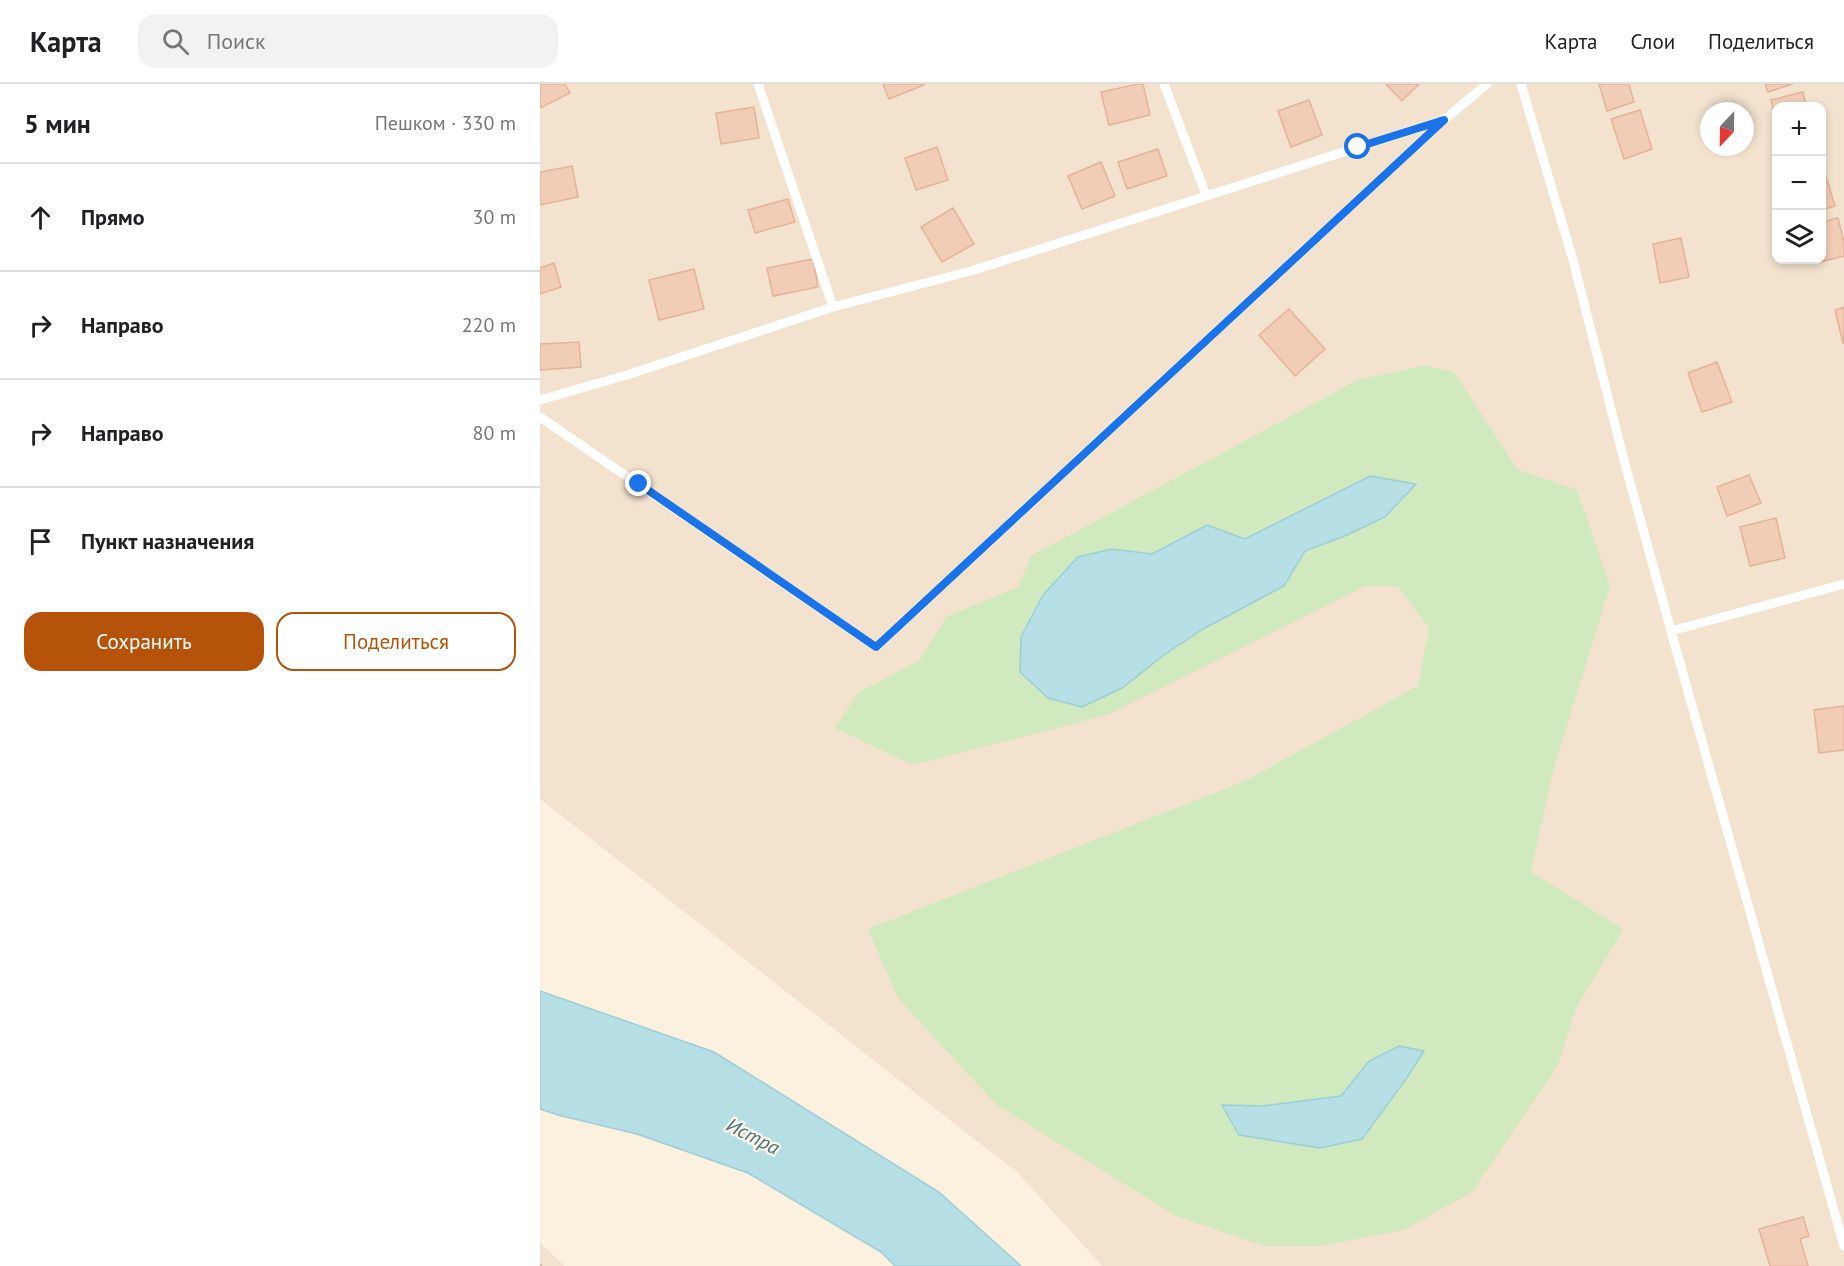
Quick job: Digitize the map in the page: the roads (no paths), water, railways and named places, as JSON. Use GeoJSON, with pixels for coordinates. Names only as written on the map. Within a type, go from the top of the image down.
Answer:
{"type":"FeatureCollection","features":[{"type":"Feature","properties":{"kind":"lane"},"geometry":{"type":"LineString","coordinates":[[758,84],[833,307]]}},
{"type":"Feature","properties":{"kind":"lane"},"geometry":{"type":"LineString","coordinates":[[1164,84],[1206,195]]}},
{"type":"Feature","properties":{"kind":"lane"},"geometry":{"type":"LineString","coordinates":[[540,417],[876,647],[1444,120],[1487,84]]}},
{"type":"Feature","properties":{"kind":"lane"},"geometry":{"type":"LineString","coordinates":[[1521,84],[1573,260],[1671,631],[1844,1246]]}},
{"type":"Feature","properties":{"kind":"lane"},"geometry":{"type":"LineString","coordinates":[[540,400],[627,375],[833,307],[970,271],[1444,120]]}},
{"type":"Feature","properties":{"kind":"lane"},"geometry":{"type":"LineString","coordinates":[[1671,631],[1844,584]]}},
{"type":"Feature","properties":{"kind":"water"},"geometry":{"type":"Polygon","coordinates":[[[1370,476],[1416,484],[1385,517],[1305,551],[1284,586],[1203,629],[1164,655],[1122,688],[1082,707],[1048,698],[1020,672],[1021,637],[1043,595],[1078,557],[1112,549],[1152,554],[1207,525],[1245,539],[1370,476]]]}},
{"type":"Feature","properties":{"kind":"water","name":"Истра"},"geometry":{"type":"Polygon","coordinates":[[[540,991],[714,1052],[939,1192],[1021,1266],[895,1266],[881,1252],[748,1173],[637,1134],[540,1109],[540,991]]]}},
{"type":"Feature","properties":{"kind":"water"},"geometry":{"type":"Polygon","coordinates":[[[1399,1046],[1424,1051],[1362,1139],[1320,1148],[1239,1135],[1222,1105],[1262,1106],[1341,1096],[1369,1061],[1399,1046]]]}}]}
